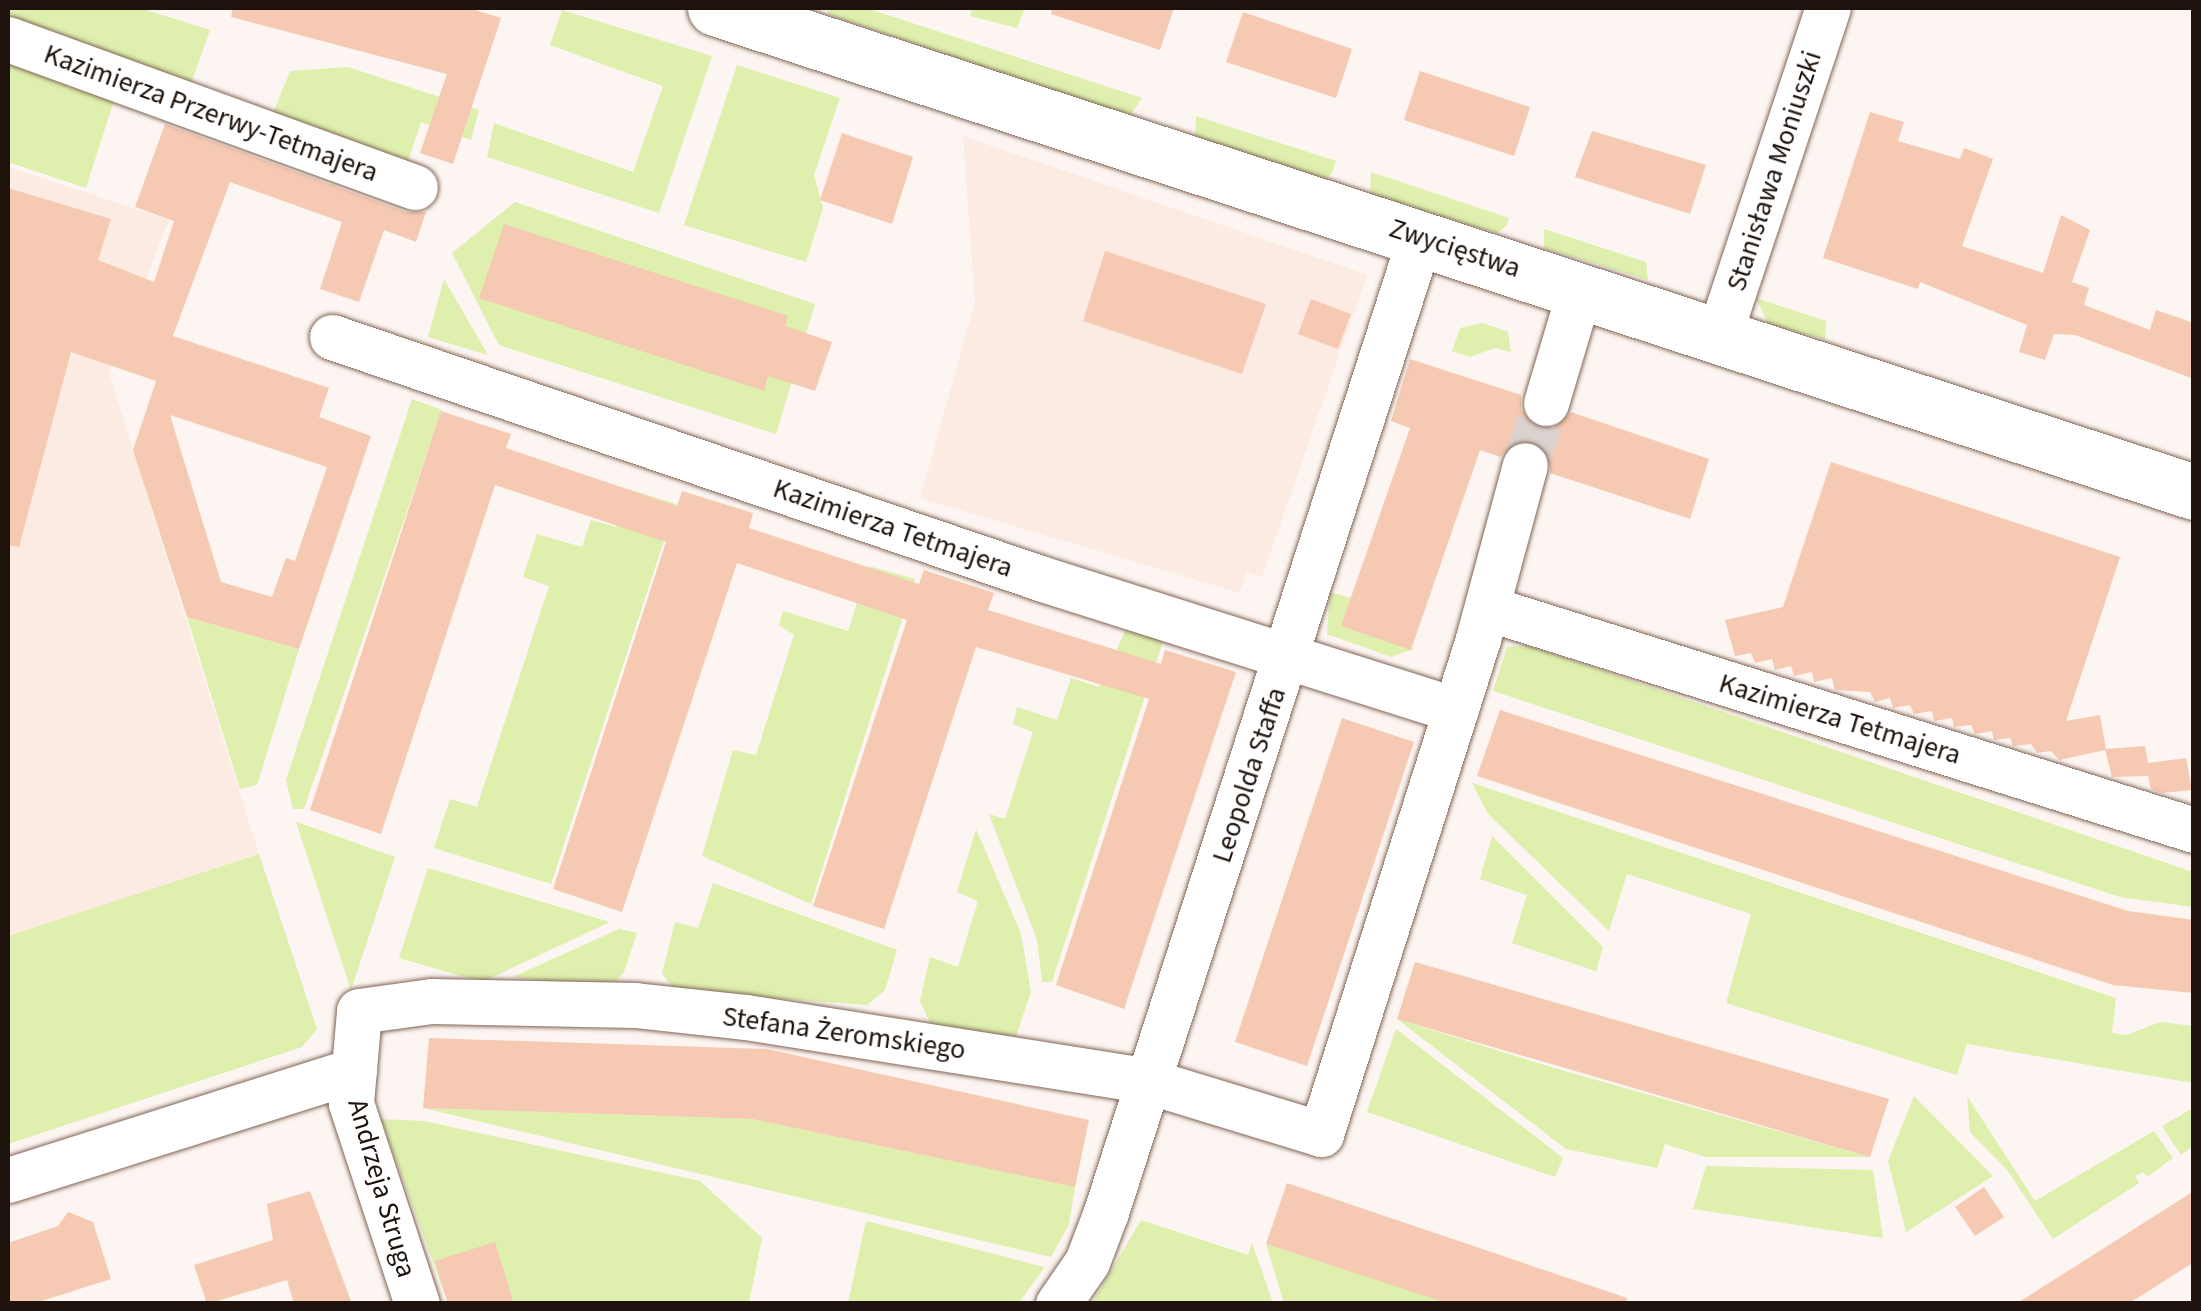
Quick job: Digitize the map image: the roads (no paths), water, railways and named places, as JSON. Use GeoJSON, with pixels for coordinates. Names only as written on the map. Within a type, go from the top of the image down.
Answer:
{"type":"FeatureCollection","features":[{"type":"Feature","properties":{"kind":"street","name":"Zwycięstwa"},"geometry":{"type":"LineString","coordinates":[[715,8],[2194,492]]}},
{"type":"Feature","properties":{"kind":"street","name":"Stanisława Moniuszki"},"geometry":{"type":"LineString","coordinates":[[1719,335],[1828,8]]}},
{"type":"Feature","properties":{"kind":"street","name":"Kazimierza Przerwy-Tetmajera"},"geometry":{"type":"LineString","coordinates":[[8,40],[415,187]]}},
{"type":"Feature","properties":{"kind":"street","name":"Leopolda Staffa"},"geometry":{"type":"LineString","coordinates":[[1058,1304],[1087,1262],[1420,238]]}},
{"type":"Feature","properties":{"kind":"street"},"geometry":{"type":"LineString","coordinates":[[1546,403],[1580,289]]}},
{"type":"Feature","properties":{"kind":"street","name":"Kazimierza Tetmajera"},"geometry":{"type":"LineString","coordinates":[[332,337],[1456,710]]}},
{"type":"Feature","properties":{"kind":"street"},"geometry":{"type":"LineString","coordinates":[[1456,710],[1525,465]]}},
{"type":"Feature","properties":{"kind":"street","name":"Kazimierza Tetmajera"},"geometry":{"type":"LineString","coordinates":[[1487,608],[2194,830]]}},
{"type":"Feature","properties":{"kind":"street","name":"Stefana Żeromskiego"},"geometry":{"type":"LineString","coordinates":[[358,1012],[431,1001],[635,1005],[884,1035],[1148,1081],[1321,1134],[1456,710]]}},
{"type":"Feature","properties":{"kind":"street","name":"Andrzeja Struga"},"geometry":{"type":"LineString","coordinates":[[358,1012],[351,1103],[417,1304]]}},
{"type":"Feature","properties":{"kind":"street"},"geometry":{"type":"LineString","coordinates":[[8,1180],[354,1070]]}},
{"type":"Feature","properties":{"kind":"tunnel"},"geometry":{"type":"LineString","coordinates":[[1525,465],[1546,403]]}}]}
